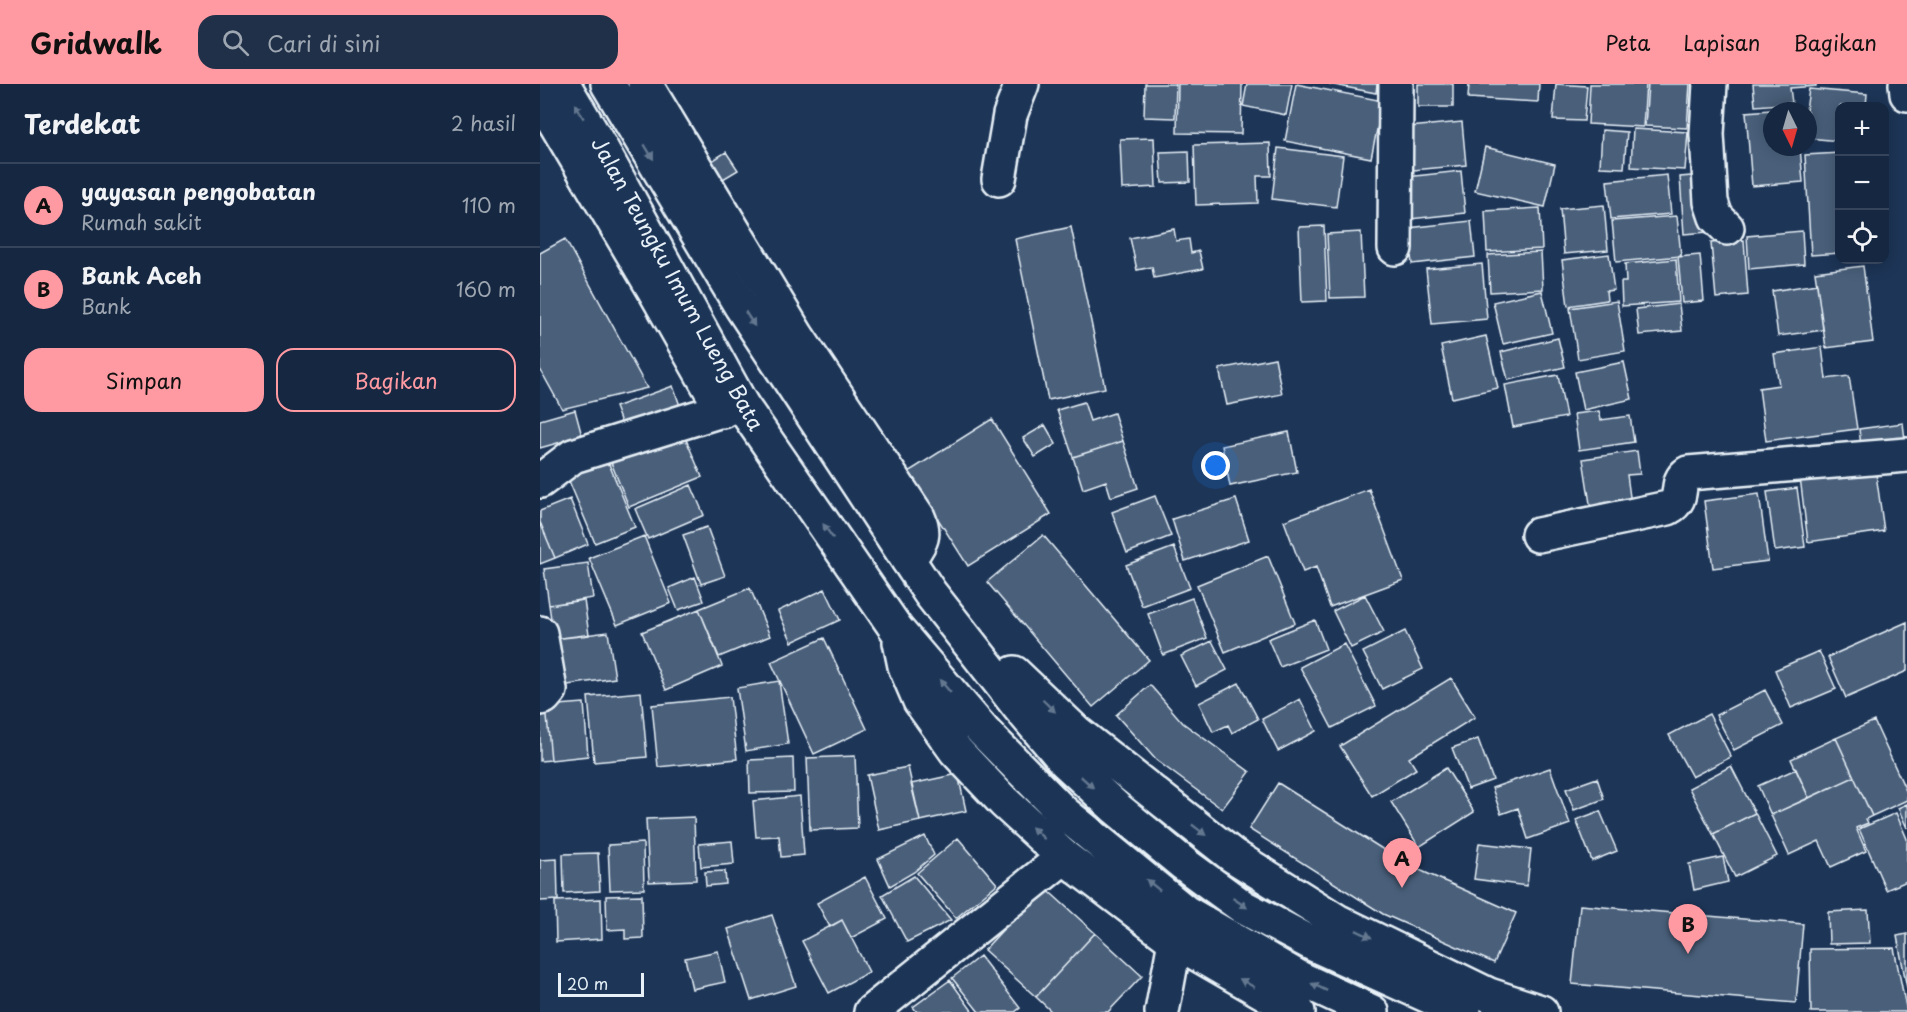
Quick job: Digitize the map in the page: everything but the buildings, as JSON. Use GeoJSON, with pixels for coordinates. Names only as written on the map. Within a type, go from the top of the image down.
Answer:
{"type":"FeatureCollection","features":[{"type":"Feature","properties":{"kind":"main road","name":"Jalan Teungku Imum Lueng Bata"},"geometry":{"type":"LineString","coordinates":[[563,84],[602,150],[732,408],[897,630],[983,731],[1064,813],[1185,912],[1301,979],[1372,1012]]}},
{"type":"Feature","properties":{"kind":"main road","name":"Jalan Teungku Imum Lueng Bata"},"geometry":{"type":"LineString","coordinates":[[608,84],[741,306],[930,593],[1020,708],[1065,761],[1116,808],[1184,864],[1244,906],[1313,944],[1464,1012]]}},
{"type":"Feature","properties":{"kind":"main road"},"geometry":{"type":"LineString","coordinates":[[645,84],[797,336],[918,517],[922,527],[921,541],[908,560]]}},
{"type":"Feature","properties":{"kind":"main road"},"geometry":{"type":"LineString","coordinates":[[999,179],[1010,115],[1022,84]]}},
{"type":"Feature","properties":{"kind":"main road"},"geometry":{"type":"LineString","coordinates":[[1395,248],[1396,84]]}},
{"type":"Feature","properties":{"kind":"main road"},"geometry":{"type":"LineString","coordinates":[[1710,84],[1707,134],[1711,202],[1716,217],[1727,228]]}},
{"type":"Feature","properties":{"kind":"main road"},"geometry":{"type":"LineString","coordinates":[[1906,84],[1907,94]]}},
{"type":"Feature","properties":{"kind":"main road"},"geometry":{"type":"LineString","coordinates":[[540,97],[655,291],[732,408],[573,456],[540,481]]}},
{"type":"Feature","properties":{"kind":"main road"},"geometry":{"type":"LineString","coordinates":[[1538,535],[1668,508],[1678,500],[1681,481],[1688,473],[1907,455]]}},
{"type":"Feature","properties":{"kind":"main road","name":"Jalan Teungku Imum Lueng Bata"},"geometry":{"type":"LineString","coordinates":[[930,593],[1076,732],[1232,855],[1337,921],[1490,995],[1541,1012]]}},
{"type":"Feature","properties":{"kind":"main road","name":"Jalan Teungku Imum Lueng Bata"},"geometry":{"type":"LineString","coordinates":[[897,630],[905,666],[921,701],[956,751],[1004,802],[1064,857],[1176,941],[1298,1012]]}},
{"type":"Feature","properties":{"kind":"main road"},"geometry":{"type":"LineString","coordinates":[[540,633],[550,690],[540,698]]}},
{"type":"Feature","properties":{"kind":"main road"},"geometry":{"type":"LineString","coordinates":[[871,1012],[1064,857]]}},
{"type":"Feature","properties":{"kind":"main road"},"geometry":{"type":"LineString","coordinates":[[1162,1012],[1176,941]]}},
{"type":"Feature","properties":{"kind":"place","name":"yayasan pengobatan"},"geometry":{"type":"Point","coordinates":[1402,888]}},
{"type":"Feature","properties":{"kind":"place","name":"Bank Aceh"},"geometry":{"type":"Point","coordinates":[1688,954]}}]}
